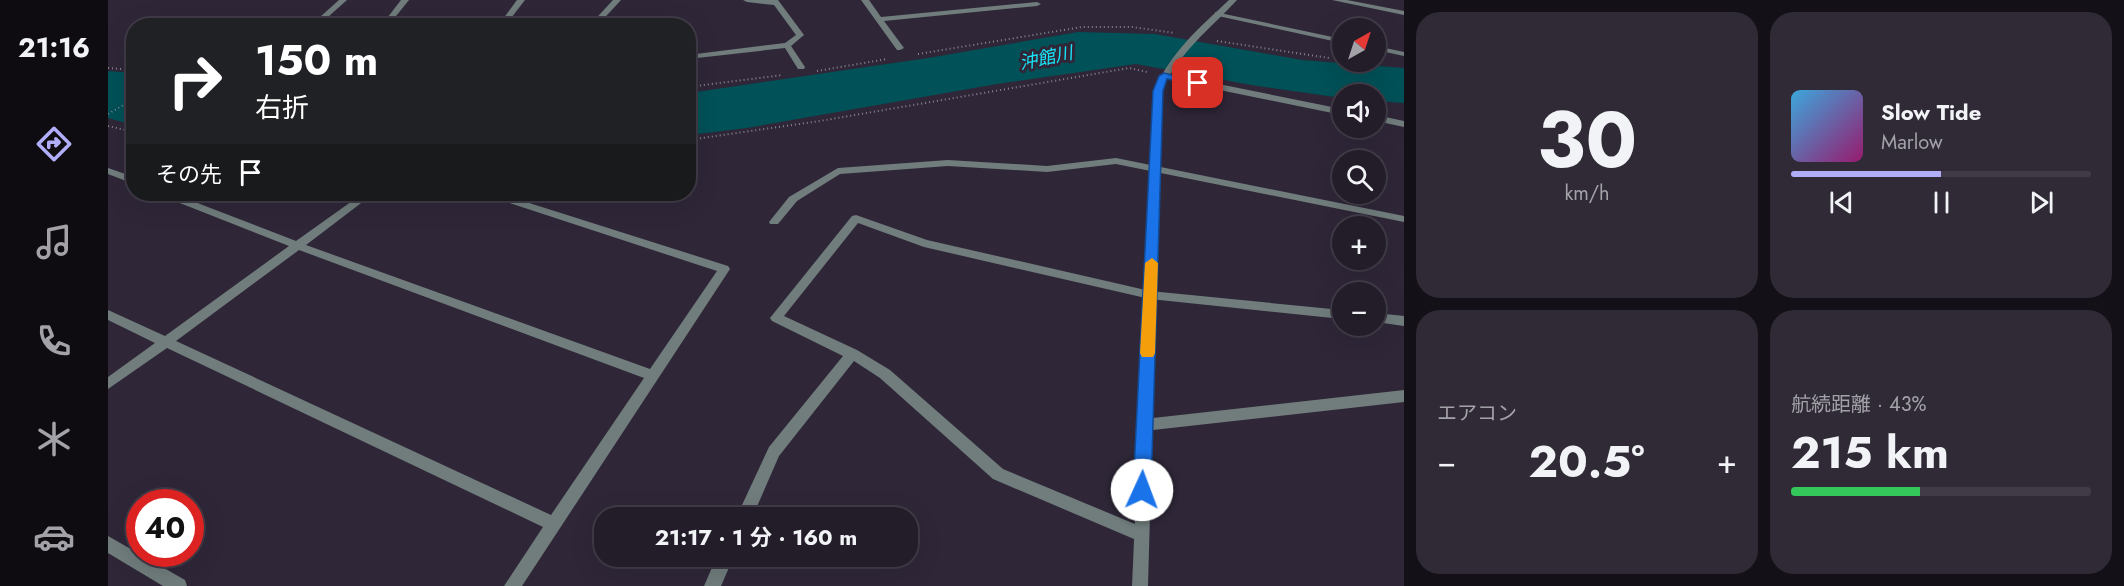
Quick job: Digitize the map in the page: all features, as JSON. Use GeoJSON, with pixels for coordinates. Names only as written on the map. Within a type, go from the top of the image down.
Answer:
{"type":"FeatureCollection","features":[{"type":"Feature","properties":{"kind":"street"},"geometry":{"type":"LineString","coordinates":[[322,18],[343,0]]}},
{"type":"Feature","properties":{"kind":"street"},"geometry":{"type":"LineString","coordinates":[[390,18],[405,0]]}},
{"type":"Feature","properties":{"kind":"street"},"geometry":{"type":"LineString","coordinates":[[507,18],[520,0]]}},
{"type":"Feature","properties":{"kind":"street"},"geometry":{"type":"LineString","coordinates":[[600,18],[617,0]]}},
{"type":"Feature","properties":{"kind":"street"},"geometry":{"type":"LineString","coordinates":[[696,56],[787,45],[800,35],[775,2],[747,0]]}},
{"type":"Feature","properties":{"kind":"street"},"geometry":{"type":"LineString","coordinates":[[865,0],[900,48]]}},
{"type":"Feature","properties":{"kind":"street"},"geometry":{"type":"LineString","coordinates":[[1140,586],[1144,425],[1158,91],[1165,73],[1194,37],[1233,0]]}},
{"type":"Feature","properties":{"kind":"street"},"geometry":{"type":"LineString","coordinates":[[1336,0],[1404,13]]}},
{"type":"Feature","properties":{"kind":"street"},"geometry":{"type":"LineString","coordinates":[[879,19],[1037,4]]}},
{"type":"Feature","properties":{"kind":"street"},"geometry":{"type":"LineString","coordinates":[[1218,14],[1332,39]]}},
{"type":"Feature","properties":{"kind":"street"},"geometry":{"type":"LineString","coordinates":[[787,45],[801,66]]}},
{"type":"Feature","properties":{"kind":"street"},"geometry":{"type":"LineString","coordinates":[[1386,50],[1404,54]]}},
{"type":"Feature","properties":{"kind":"street"},"geometry":{"type":"LineString","coordinates":[[1165,73],[1332,110]]}},
{"type":"Feature","properties":{"kind":"street"},"geometry":{"type":"LineString","coordinates":[[1386,120],[1404,124]]}},
{"type":"Feature","properties":{"kind":"street"},"geometry":{"type":"LineString","coordinates":[[774,222],[793,199],[838,171],[948,163],[1047,169],[1116,161],[1404,219]]}},
{"type":"Feature","properties":{"kind":"street"},"geometry":{"type":"LineString","coordinates":[[108,171],[126,178]]}},
{"type":"Feature","properties":{"kind":"street"},"geometry":{"type":"LineString","coordinates":[[184,201],[299,246],[653,376]]}},
{"type":"Feature","properties":{"kind":"street"},"geometry":{"type":"LineString","coordinates":[[108,384],[359,201]]}},
{"type":"Feature","properties":{"kind":"street"},"geometry":{"type":"LineString","coordinates":[[512,586],[724,268],[514,201]]}},
{"type":"Feature","properties":{"kind":"street"},"geometry":{"type":"LineString","coordinates":[[1141,534],[998,474],[885,374],[852,354],[776,318],[856,218],[924,243],[1150,295],[1332,314]]}},
{"type":"Feature","properties":{"kind":"street"},"geometry":{"type":"LineString","coordinates":[[108,315],[554,524]]}},
{"type":"Feature","properties":{"kind":"street"},"geometry":{"type":"LineString","coordinates":[[1386,319],[1404,321]]}},
{"type":"Feature","properties":{"kind":"street"},"geometry":{"type":"LineString","coordinates":[[749,507],[774,452],[852,354]]}},
{"type":"Feature","properties":{"kind":"street"},"geometry":{"type":"LineString","coordinates":[[1144,425],[1404,396]]}},
{"type":"Feature","properties":{"kind":"street"},"geometry":{"type":"LineString","coordinates":[[108,544],[179,586]]}},
{"type":"Feature","properties":{"kind":"street"},"geometry":{"type":"LineString","coordinates":[[712,586],[721,567]]}},
{"type":"Feature","properties":{"kind":"path"},"geometry":{"type":"LineString","coordinates":[[918,54],[1082,27],[1132,27],[1332,59]]}},
{"type":"Feature","properties":{"kind":"path"},"geometry":{"type":"LineString","coordinates":[[816,71],[895,58]]}},
{"type":"Feature","properties":{"kind":"path"},"geometry":{"type":"LineString","coordinates":[[108,68],[126,69]]}},
{"type":"Feature","properties":{"kind":"path"},"geometry":{"type":"LineString","coordinates":[[696,139],[820,121],[1129,68],[1148,72]]}},
{"type":"Feature","properties":{"kind":"path"},"geometry":{"type":"LineString","coordinates":[[696,86],[784,75]]}},
{"type":"Feature","properties":{"kind":"path"},"geometry":{"type":"LineString","coordinates":[[108,114],[126,104]]}},
{"type":"Feature","properties":{"kind":"path"},"geometry":{"type":"LineString","coordinates":[[108,126],[126,130]]}},
{"type":"Feature","properties":{"kind":"water","name":"沖館川"},"geometry":{"type":"Polygon","coordinates":[[[1078,32],[1155,34],[1302,60],[1332,62],[1332,72],[1386,72],[1386,67],[1404,68],[1404,103],[1386,102],[1386,84],[1332,84],[1332,97],[1257,86],[1136,64],[997,84],[747,128],[696,134],[696,92],[928,58],[1078,32]]]}},
{"type":"Feature","properties":{"kind":"water"},"geometry":{"type":"Polygon","coordinates":[[[108,71],[126,72],[126,123],[108,118],[108,71]]]}},
{"type":"Feature","properties":{"kind":"slow traffic"},"geometry":{"type":"LineString","coordinates":[[1147,353],[1152,263]]}},
{"type":"Feature","properties":{"kind":"route"},"geometry":{"type":"LineString","coordinates":[[1142,490],[1158,91],[1164,76],[1198,83]]}}]}
